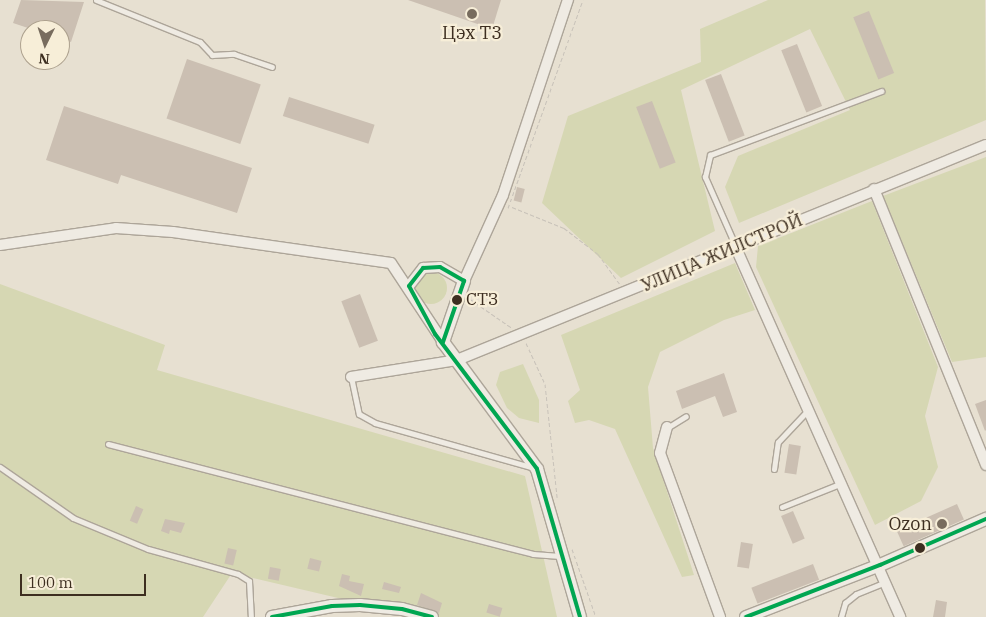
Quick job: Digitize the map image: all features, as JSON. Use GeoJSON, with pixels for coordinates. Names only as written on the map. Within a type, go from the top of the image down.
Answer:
{"type":"FeatureCollection","features":[{"type":"Feature","properties":{"kind":"street"},"geometry":{"type":"LineString","coordinates":[[443,342],[464,281],[503,195],[568,0]]}},
{"type":"Feature","properties":{"kind":"street","name":"УЛИЦА ЖИЛСТРОЙ"},"geometry":{"type":"LineString","coordinates":[[351,378],[457,360],[736,248],[874,188],[986,144]]}},
{"type":"Feature","properties":{"kind":"street"},"geometry":{"type":"LineString","coordinates":[[874,188],[986,465]]}},
{"type":"Feature","properties":{"kind":"street"},"geometry":{"type":"LineString","coordinates":[[0,245],[116,228],[173,232],[391,263],[409,286],[435,334],[457,360],[537,469],[560,556],[580,617]]}},
{"type":"Feature","properties":{"kind":"street"},"geometry":{"type":"LineString","coordinates":[[736,248],[880,565],[900,617]]}},
{"type":"Feature","properties":{"kind":"street"},"geometry":{"type":"LineString","coordinates":[[409,286],[423,268],[440,267],[464,281]]}},
{"type":"Feature","properties":{"kind":"street"},"geometry":{"type":"LineString","coordinates":[[746,617],[880,565],[986,519]]}},
{"type":"Feature","properties":{"kind":"street"},"geometry":{"type":"LineString","coordinates":[[272,617],[332,606],[360,605],[402,609],[432,617]]}},
{"type":"Feature","properties":{"kind":"lane"},"geometry":{"type":"LineString","coordinates":[[96,0],[200,42],[212,55],[234,54],[272,67]]}},
{"type":"Feature","properties":{"kind":"lane"},"geometry":{"type":"LineString","coordinates":[[736,248],[705,176],[710,155],[882,90]]}},
{"type":"Feature","properties":{"kind":"lane"},"geometry":{"type":"LineString","coordinates":[[351,378],[359,414],[375,423],[537,469]]}},
{"type":"Feature","properties":{"kind":"lane"},"geometry":{"type":"LineString","coordinates":[[774,468],[778,442],[809,409]]}},
{"type":"Feature","properties":{"kind":"lane"},"geometry":{"type":"LineString","coordinates":[[686,416],[667,427],[660,454],[720,617]]}},
{"type":"Feature","properties":{"kind":"lane"},"geometry":{"type":"LineString","coordinates":[[108,444],[533,554],[560,556]]}},
{"type":"Feature","properties":{"kind":"lane"},"geometry":{"type":"LineString","coordinates":[[0,467],[73,518],[148,549],[238,574],[249,582],[251,617]]}},
{"type":"Feature","properties":{"kind":"lane"},"geometry":{"type":"LineString","coordinates":[[782,507],[843,483]]}},
{"type":"Feature","properties":{"kind":"lane"},"geometry":{"type":"LineString","coordinates":[[841,617],[845,604],[856,594],[887,582]]}},
{"type":"Feature","properties":{"kind":"path"},"geometry":{"type":"LineString","coordinates":[[511,206],[564,228],[598,254],[617,278],[625,293]]}},
{"type":"Feature","properties":{"kind":"path"},"geometry":{"type":"LineString","coordinates":[[467,296],[521,334],[545,384],[558,501]]}},
{"type":"Feature","properties":{"kind":"path"},"geometry":{"type":"LineString","coordinates":[[571,546],[596,617]]}},
{"type":"Feature","properties":{"kind":"green space"},"geometry":{"type":"Polygon","coordinates":[[[768,0],[985,0],[986,120],[739,223],[725,187],[738,156],[850,110],[810,29],[681,90],[715,231],[621,278],[542,203],[568,116],[701,62],[700,29],[768,0]]]}},
{"type":"Feature","properties":{"kind":"green space"},"geometry":{"type":"Polygon","coordinates":[[[986,157],[986,357],[952,362],[883,196],[986,157]]]}},
{"type":"Feature","properties":{"kind":"green space"},"geometry":{"type":"Polygon","coordinates":[[[872,201],[938,367],[925,416],[938,467],[921,501],[875,525],[756,267],[758,246],[872,201]]]}},
{"type":"Feature","properties":{"kind":"green space"},"geometry":{"type":"Polygon","coordinates":[[[735,263],[755,310],[724,320],[660,352],[648,387],[653,448],[694,575],[682,577],[615,429],[589,420],[575,423],[568,401],[580,390],[561,335],[735,263]]]}},
{"type":"Feature","properties":{"kind":"green space"},"geometry":{"type":"Polygon","coordinates":[[[431,272],[437,273],[442,277],[446,282],[446,294],[442,299],[437,303],[431,304],[425,303],[420,299],[416,294],[415,288],[416,282],[420,277],[425,273],[431,272]]]}},
{"type":"Feature","properties":{"kind":"green space"},"geometry":{"type":"Polygon","coordinates":[[[0,284],[165,345],[157,370],[525,476],[557,617],[419,617],[232,573],[203,617],[0,617],[0,284]]]}},
{"type":"Feature","properties":{"kind":"green space"},"geometry":{"type":"Polygon","coordinates":[[[523,364],[539,400],[539,423],[519,418],[507,408],[496,385],[500,372],[523,364]]]}},
{"type":"Feature","properties":{"kind":"building"},"geometry":{"type":"Polygon","coordinates":[[[21,0],[84,2],[71,42],[70,20],[20,20],[20,25],[13,23],[21,0]]]}},
{"type":"Feature","properties":{"kind":"building","name":"Цэх Т3"},"geometry":{"type":"Polygon","coordinates":[[[408,0],[501,0],[492,29],[408,0]]]}},
{"type":"Feature","properties":{"kind":"building"},"geometry":{"type":"Polygon","coordinates":[[[869,11],[894,73],[878,79],[853,17],[869,11]]]}},
{"type":"Feature","properties":{"kind":"building"},"geometry":{"type":"Polygon","coordinates":[[[797,44],[822,106],[806,112],[781,50],[797,44]]]}},
{"type":"Feature","properties":{"kind":"building"},"geometry":{"type":"Polygon","coordinates":[[[187,59],[261,84],[240,144],[166,119],[187,59]]]}},
{"type":"Feature","properties":{"kind":"building"},"geometry":{"type":"Polygon","coordinates":[[[721,74],[745,136],[729,142],[705,80],[721,74]]]}},
{"type":"Feature","properties":{"kind":"building"},"geometry":{"type":"Polygon","coordinates":[[[289,97],[375,125],[368,144],[283,116],[289,97]]]}},
{"type":"Feature","properties":{"kind":"building"},"geometry":{"type":"Polygon","coordinates":[[[652,101],[676,163],[660,169],[636,107],[652,101]]]}},
{"type":"Feature","properties":{"kind":"building"},"geometry":{"type":"Polygon","coordinates":[[[64,106],[252,168],[237,213],[121,175],[118,184],[46,160],[64,106]]]}},
{"type":"Feature","properties":{"kind":"building"},"geometry":{"type":"Polygon","coordinates":[[[517,187],[525,189],[521,203],[514,201],[517,187]]]}},
{"type":"Feature","properties":{"kind":"building"},"geometry":{"type":"Polygon","coordinates":[[[360,294],[378,341],[359,348],[341,301],[360,294]]]}},
{"type":"Feature","properties":{"kind":"building"},"geometry":{"type":"Polygon","coordinates":[[[724,373],[737,412],[723,417],[715,396],[682,409],[676,391],[724,373]]]}},
{"type":"Feature","properties":{"kind":"building"},"geometry":{"type":"Polygon","coordinates":[[[986,400],[986,430],[985,431],[975,404],[986,400]]]}},
{"type":"Feature","properties":{"kind":"building"},"geometry":{"type":"Polygon","coordinates":[[[789,444],[801,446],[796,475],[784,473],[789,444]]]}},
{"type":"Feature","properties":{"kind":"building"},"geometry":{"type":"Polygon","coordinates":[[[957,504],[964,520],[904,546],[897,531],[957,504]]]}},
{"type":"Feature","properties":{"kind":"building"},"geometry":{"type":"Polygon","coordinates":[[[136,506],[143,509],[137,524],[130,521],[136,506]]]}},
{"type":"Feature","properties":{"kind":"building"},"geometry":{"type":"Polygon","coordinates":[[[793,511],[805,539],[793,544],[781,516],[793,511]]]}},
{"type":"Feature","properties":{"kind":"building"},"geometry":{"type":"Polygon","coordinates":[[[165,519],[185,523],[181,533],[170,530],[169,534],[161,531],[165,519]]]}},
{"type":"Feature","properties":{"kind":"building"},"geometry":{"type":"Polygon","coordinates":[[[741,542],[753,544],[749,569],[737,567],[741,542]]]}},
{"type":"Feature","properties":{"kind":"building"},"geometry":{"type":"Polygon","coordinates":[[[228,548],[237,550],[233,566],[224,564],[228,548]]]}},
{"type":"Feature","properties":{"kind":"building"},"geometry":{"type":"Polygon","coordinates":[[[310,558],[322,561],[319,572],[307,569],[310,558]]]}},
{"type":"Feature","properties":{"kind":"building"},"geometry":{"type":"Polygon","coordinates":[[[813,564],[819,580],[757,604],[751,588],[813,564]]]}},
{"type":"Feature","properties":{"kind":"building"},"geometry":{"type":"Polygon","coordinates":[[[270,567],[281,569],[279,581],[268,579],[270,567]]]}},
{"type":"Feature","properties":{"kind":"building"},"geometry":{"type":"Polygon","coordinates":[[[342,574],[350,576],[349,581],[364,584],[361,596],[339,586],[342,574]]]}},
{"type":"Feature","properties":{"kind":"building"},"geometry":{"type":"Polygon","coordinates":[[[384,582],[401,587],[399,593],[382,589],[384,582]]]}},
{"type":"Feature","properties":{"kind":"building"},"geometry":{"type":"Polygon","coordinates":[[[421,593],[442,603],[439,613],[417,605],[421,593]]]}},
{"type":"Feature","properties":{"kind":"building"},"geometry":{"type":"Polygon","coordinates":[[[936,600],[947,602],[945,617],[933,617],[936,600]]]}},
{"type":"Feature","properties":{"kind":"building"},"geometry":{"type":"Polygon","coordinates":[[[489,604],[502,608],[500,617],[486,613],[489,604]]]}},
{"type":"Feature","properties":{"kind":"transit line"},"geometry":{"type":"LineString","coordinates":[[409,286],[423,268],[440,267],[464,281]]}},
{"type":"Feature","properties":{"kind":"transit line"},"geometry":{"type":"LineString","coordinates":[[443,342],[464,281]]}},
{"type":"Feature","properties":{"kind":"transit line"},"geometry":{"type":"LineString","coordinates":[[409,286],[435,334],[537,469],[580,617]]}},
{"type":"Feature","properties":{"kind":"transit line"},"geometry":{"type":"LineString","coordinates":[[746,617],[880,565],[986,519]]}},
{"type":"Feature","properties":{"kind":"transit line"},"geometry":{"type":"LineString","coordinates":[[272,617],[332,606],[360,605],[402,609],[432,617]]}},
{"type":"Feature","properties":{"kind":"place","name":"Цэх Т3"},"geometry":{"type":"Point","coordinates":[472,14]}},
{"type":"Feature","properties":{"kind":"place","name":"СТЗ"},"geometry":{"type":"Point","coordinates":[457,300]}},
{"type":"Feature","properties":{"kind":"place","name":"Ozon"},"geometry":{"type":"Point","coordinates":[942,524]}}]}
